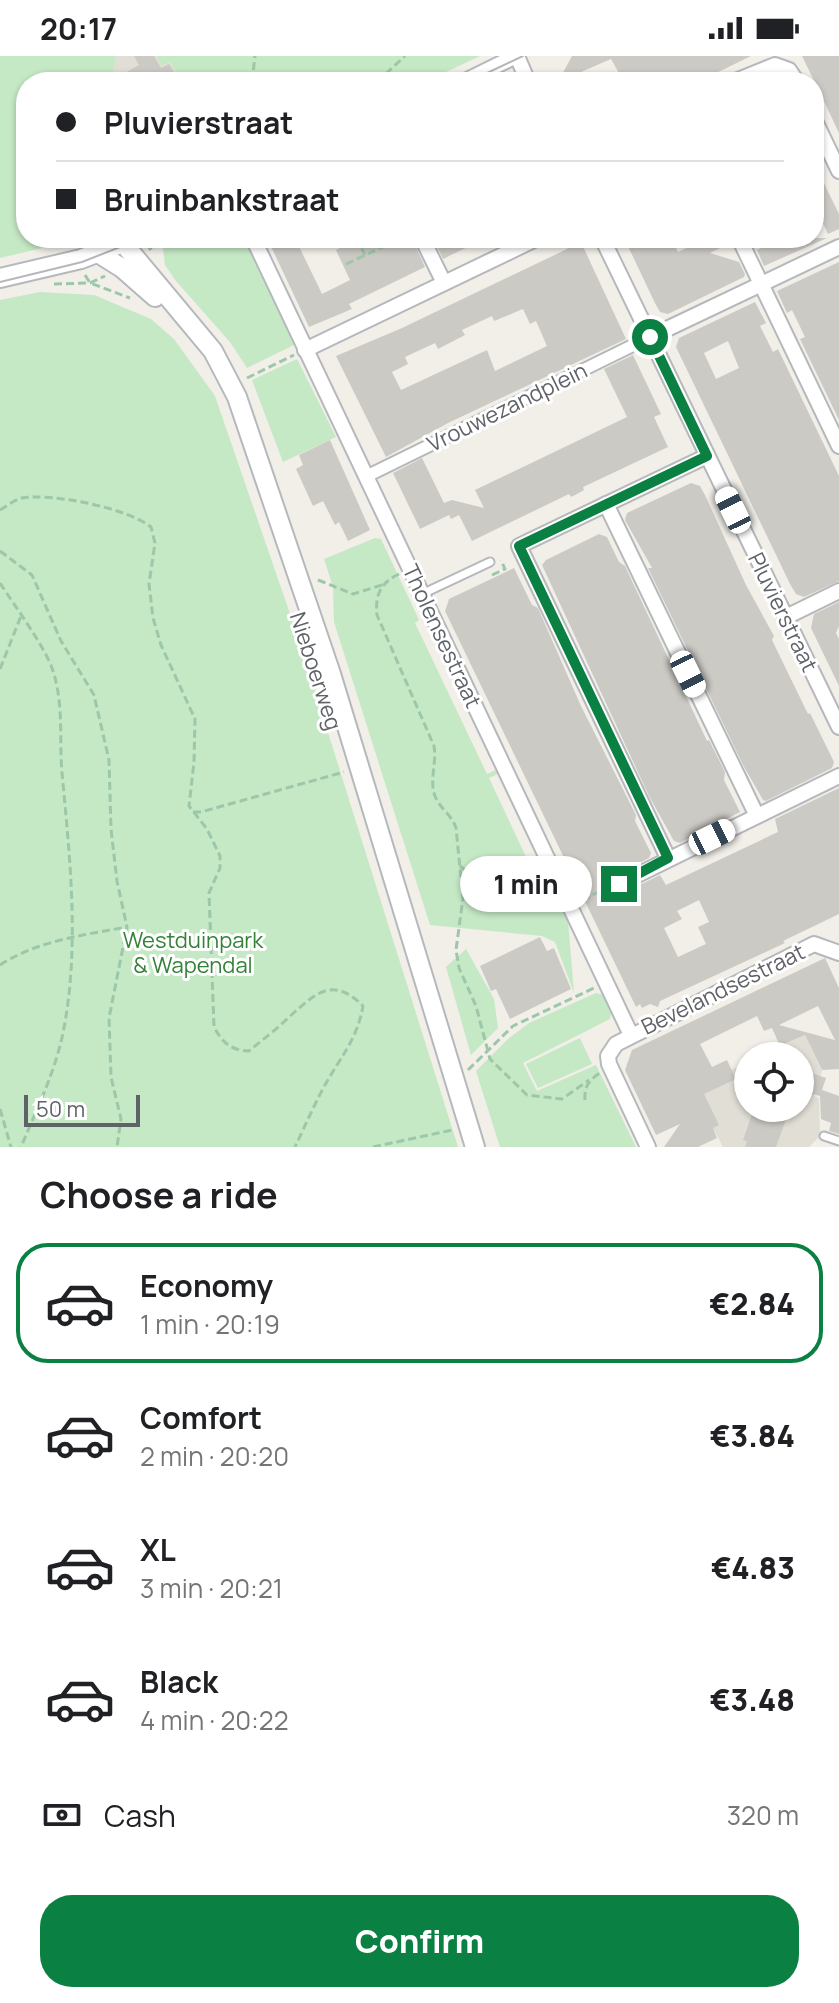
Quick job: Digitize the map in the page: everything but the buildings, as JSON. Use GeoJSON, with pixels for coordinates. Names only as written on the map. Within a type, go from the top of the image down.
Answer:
{"type":"FeatureCollection","features":[{"type":"Feature","properties":{"kind":"street"},"geometry":{"type":"LineString","coordinates":[[483,72],[516,56]]}},
{"type":"Feature","properties":{"kind":"street"},"geometry":{"type":"LineString","coordinates":[[756,72],[769,66],[782,66],[790,72]]}},
{"type":"Feature","properties":{"kind":"street"},"geometry":{"type":"LineString","coordinates":[[824,140],[839,171]]}},
{"type":"Feature","properties":{"kind":"street"},"geometry":{"type":"LineString","coordinates":[[650,337],[839,247]]}},
{"type":"Feature","properties":{"kind":"street","name":"Nieboerweg"},"geometry":{"type":"LineString","coordinates":[[0,278],[111,248]]}},
{"type":"Feature","properties":{"kind":"street","name":"Nieboerweg"},"geometry":{"type":"LineString","coordinates":[[135,248],[181,314],[213,351],[242,412],[331,674],[475,1147]]}},
{"type":"Feature","properties":{"kind":"street","name":"Tholensestraat"},"geometry":{"type":"LineString","coordinates":[[258,248],[631,1035]]}},
{"type":"Feature","properties":{"kind":"street"},"geometry":{"type":"LineString","coordinates":[[427,248],[444,283]]}},
{"type":"Feature","properties":{"kind":"street"},"geometry":{"type":"LineString","coordinates":[[305,350],[517,248]]}},
{"type":"Feature","properties":{"kind":"street","name":"Pluvierstraat"},"geometry":{"type":"LineString","coordinates":[[607,248],[839,727]]}},
{"type":"Feature","properties":{"kind":"street"},"geometry":{"type":"LineString","coordinates":[[744,248],[839,446]]}},
{"type":"Feature","properties":{"kind":"street","name":"Nieboerweg"},"geometry":{"type":"LineString","coordinates":[[90,256],[181,314]]}},
{"type":"Feature","properties":{"kind":"street","name":"Vrouwezandplein"},"geometry":{"type":"LineString","coordinates":[[365,477],[650,337]]}},
{"type":"Feature","properties":{"kind":"street"},"geometry":{"type":"LineString","coordinates":[[668,858],[519,546],[707,456]]}},
{"type":"Feature","properties":{"kind":"street"},"geometry":{"type":"LineString","coordinates":[[606,504],[757,816]]}},
{"type":"Feature","properties":{"kind":"street"},"geometry":{"type":"LineString","coordinates":[[786,617],[839,591]]}},
{"type":"Feature","properties":{"kind":"street"},"geometry":{"type":"LineString","coordinates":[[612,886],[839,776]]}},
{"type":"Feature","properties":{"kind":"street","name":"Bevelandsestraat"},"geometry":{"type":"LineString","coordinates":[[631,1035],[814,944],[839,953]]}},
{"type":"Feature","properties":{"kind":"street"},"geometry":{"type":"LineString","coordinates":[[631,1035],[616,1044],[608,1056],[610,1067],[648,1147]]}},
{"type":"Feature","properties":{"kind":"lane"},"geometry":{"type":"LineString","coordinates":[[422,594],[490,562]]}},
{"type":"Feature","properties":{"kind":"lane"},"geometry":{"type":"LineString","coordinates":[[824,1136],[839,1141]]}},
{"type":"Feature","properties":{"kind":"path"},"geometry":{"type":"LineString","coordinates":[[388,72],[405,56]]}},
{"type":"Feature","properties":{"kind":"path"},"geometry":{"type":"LineString","coordinates":[[361,248],[365,255]]}},
{"type":"Feature","properties":{"kind":"path"},"geometry":{"type":"LineString","coordinates":[[346,264],[380,248]]}},
{"type":"Feature","properties":{"kind":"path"},"geometry":{"type":"LineString","coordinates":[[90,256],[90,283],[133,299]]}},
{"type":"Feature","properties":{"kind":"path"},"geometry":{"type":"LineString","coordinates":[[240,382],[305,350]]}},
{"type":"Feature","properties":{"kind":"path"},"geometry":{"type":"LineString","coordinates":[[0,510],[19,499],[39,497],[135,516],[151,527],[155,543],[149,584],[153,618],[161,645],[195,719],[189,806],[207,829],[220,856],[220,868],[209,893],[214,1027],[223,1042],[236,1050],[249,1051],[308,999],[327,990],[339,989],[363,1006],[353,1042],[327,1081],[295,1147]]}},
{"type":"Feature","properties":{"kind":"path"},"geometry":{"type":"LineString","coordinates":[[0,551],[32,575],[61,641],[94,695],[109,760],[113,842],[127,927],[109,1018],[111,1077],[121,1119],[117,1147]]}},
{"type":"Feature","properties":{"kind":"path"},"geometry":{"type":"LineString","coordinates":[[315,579],[353,594],[382,585],[399,574]]}},
{"type":"Feature","properties":{"kind":"path"},"geometry":{"type":"LineString","coordinates":[[0,583],[52,669],[61,712],[61,767],[73,937],[72,973],[62,1036],[21,1147]]}},
{"type":"Feature","properties":{"kind":"path"},"geometry":{"type":"LineString","coordinates":[[382,585],[377,597],[377,615],[434,746],[436,759],[432,784],[440,806],[453,819],[463,898],[456,950],[459,968],[476,1006],[490,1059],[527,1095],[562,1099],[610,1067]]}},
{"type":"Feature","properties":{"kind":"path"},"geometry":{"type":"LineString","coordinates":[[0,669],[21,616]]}},
{"type":"Feature","properties":{"kind":"path"},"geometry":{"type":"LineString","coordinates":[[193,812],[348,771]]}},
{"type":"Feature","properties":{"kind":"path"},"geometry":{"type":"LineString","coordinates":[[459,865],[480,882],[546,897]]}},
{"type":"Feature","properties":{"kind":"path"},"geometry":{"type":"LineString","coordinates":[[570,907],[612,886]]}},
{"type":"Feature","properties":{"kind":"path"},"geometry":{"type":"LineString","coordinates":[[0,965],[18,953],[73,937],[127,927]]}},
{"type":"Feature","properties":{"kind":"path"},"geometry":{"type":"LineString","coordinates":[[468,1070],[513,1026],[607,982]]}},
{"type":"Feature","properties":{"kind":"path"},"geometry":{"type":"LineString","coordinates":[[585,1100],[584,1091],[589,1080]]}},
{"type":"Feature","properties":{"kind":"path"},"geometry":{"type":"LineString","coordinates":[[0,1109],[11,1147]]}},
{"type":"Feature","properties":{"kind":"path"},"geometry":{"type":"LineString","coordinates":[[373,1147],[458,1129]]}},
{"type":"Feature","properties":{"kind":"shaded area"},"geometry":{"type":"Polygon","coordinates":[[[116,56],[156,56],[162,66],[170,62],[176,72],[114,72],[116,56]]]}},
{"type":"Feature","properties":{"kind":"shaded area"},"geometry":{"type":"Polygon","coordinates":[[[805,1035],[808,1042],[790,1042],[805,1035]]]}},
{"type":"Feature","properties":{"kind":"shaded area"},"geometry":{"type":"Polygon","coordinates":[[[814,1054],[822,1071],[814,1096],[814,1054]]]}},
{"type":"Feature","properties":{"kind":"shaded area"},"geometry":{"type":"Polygon","coordinates":[[[734,1069],[734,1122],[814,1122],[814,1096],[819,1098],[820,1136],[809,1147],[723,1147],[692,1089],[734,1069]]]}},
{"type":"Feature","properties":{"kind":"green space"},"geometry":{"type":"Polygon","coordinates":[[[0,56],[116,56],[114,72],[16,72],[16,248],[42,248],[0,258],[0,56]]]}},
{"type":"Feature","properties":{"kind":"green space"},"geometry":{"type":"Polygon","coordinates":[[[156,56],[480,56],[446,72],[176,72],[170,62],[162,66],[156,56]]]}},
{"type":"Feature","properties":{"kind":"green space"},"geometry":{"type":"Polygon","coordinates":[[[163,248],[255,248],[298,343],[247,368],[230,342],[165,265],[163,248]]]}},
{"type":"Feature","properties":{"kind":"green space","name":"Westduinpark & Wapendal"},"geometry":{"type":"Polygon","coordinates":[[[40,292],[94,295],[151,319],[174,339],[215,396],[298,637],[458,1147],[0,1147],[0,300],[40,292]]]}},
{"type":"Feature","properties":{"kind":"green space"},"geometry":{"type":"Polygon","coordinates":[[[297,359],[336,437],[283,462],[252,380],[297,359]]]}},
{"type":"Feature","properties":{"kind":"green space"},"geometry":{"type":"Polygon","coordinates":[[[375,538],[381,539],[419,620],[415,623],[487,774],[498,769],[500,773],[489,778],[534,874],[546,869],[568,921],[574,993],[555,942],[542,936],[430,925],[334,622],[333,587],[324,559],[375,538]]]}},
{"type":"Feature","properties":{"kind":"green space"},"geometry":{"type":"Polygon","coordinates":[[[466,949],[494,999],[498,1028],[471,1055],[446,967],[466,949]]]}},
{"type":"Feature","properties":{"kind":"green space"},"geometry":{"type":"Polygon","coordinates":[[[596,993],[603,995],[610,1019],[523,1063],[537,1091],[596,1065],[636,1147],[500,1147],[476,1071],[529,1023],[596,993]]]}},
{"type":"Feature","properties":{"kind":"green space"},"geometry":{"type":"Polygon","coordinates":[[[580,1038],[592,1064],[538,1088],[526,1064],[580,1038]]]}},
{"type":"Feature","properties":{"kind":"tram line"},"geometry":{"type":"LineString","coordinates":[[489,72],[523,56]]}},
{"type":"Feature","properties":{"kind":"tram line"},"geometry":{"type":"LineString","coordinates":[[0,282],[82,262],[118,248]]}},
{"type":"Feature","properties":{"kind":"route"},"geometry":{"type":"LineString","coordinates":[[619,884],[668,858],[519,546],[707,456],[650,337]]}}]}
